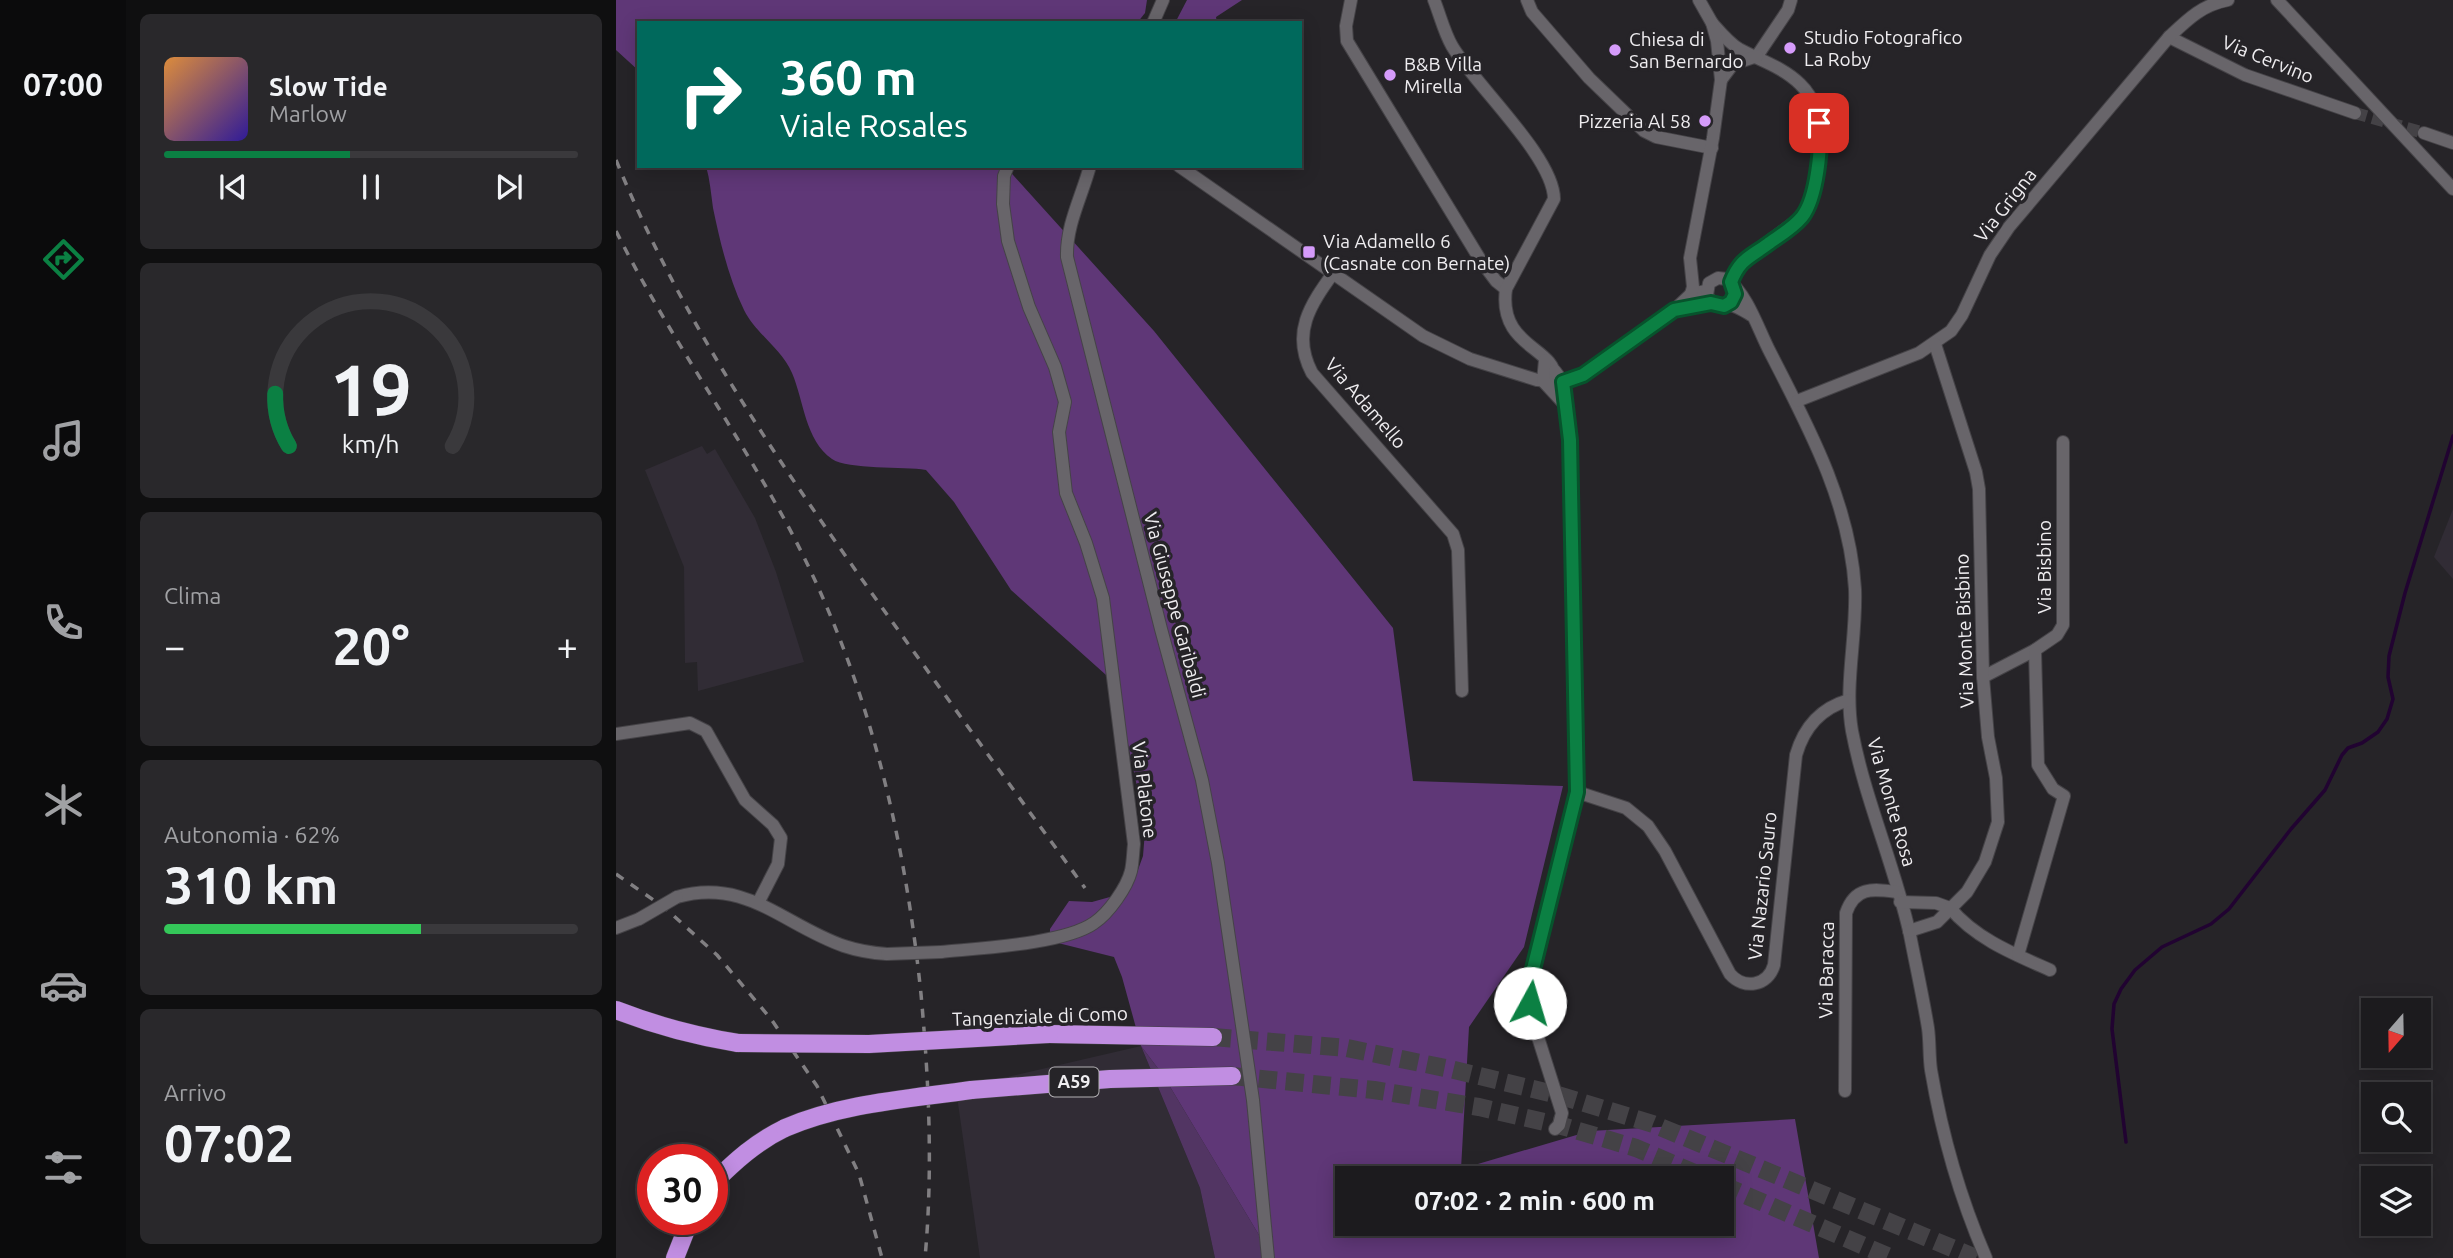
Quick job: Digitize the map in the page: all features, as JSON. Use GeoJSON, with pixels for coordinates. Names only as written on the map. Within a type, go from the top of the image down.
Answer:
{"type":"FeatureCollection","features":[{"type":"Feature","properties":{"kind":"highway","name":"Tangenziale di Como"},"geometry":{"type":"LineString","coordinates":[[616,1010],[695,1036],[738,1043],[869,1044],[1049,1034],[1213,1037]]}},
{"type":"Feature","properties":{"kind":"highway","name":"A59"},"geometry":{"type":"LineString","coordinates":[[728,1169],[764,1138],[811,1117],[841,1110],[971,1090],[1110,1079],[1232,1076]]}},
{"type":"Feature","properties":{"kind":"highway"},"geometry":{"type":"LineString","coordinates":[[675,1258],[684,1235]]}},
{"type":"Feature","properties":{"kind":"street"},"geometry":{"type":"LineString","coordinates":[[1351,0],[1346,26],[1347,41],[1481,261],[1496,281],[1506,289]]}},
{"type":"Feature","properties":{"kind":"street"},"geometry":{"type":"LineString","coordinates":[[1434,0],[1454,48],[1531,147],[1552,186],[1554,199],[1506,289],[1505,313],[1510,326],[1554,367],[1554,379],[1567,407],[1577,792],[1530,988],[1530,1012],[1562,1113],[1555,1129]]}},
{"type":"Feature","properties":{"kind":"street"},"geometry":{"type":"LineString","coordinates":[[1527,0],[1532,12],[1589,78],[1644,131],[1712,148]]}},
{"type":"Feature","properties":{"kind":"street"},"geometry":{"type":"LineString","coordinates":[[1674,310],[1692,289],[1690,258],[1712,148],[1721,80],[1721,59],[1712,23],[1699,0]]}},
{"type":"Feature","properties":{"kind":"street"},"geometry":{"type":"LineString","coordinates":[[1721,80],[1733,64],[1757,56],[1788,10],[1791,0]]}},
{"type":"Feature","properties":{"kind":"street","name":"Via Grigna"},"geometry":{"type":"LineString","coordinates":[[1797,401],[1919,353],[1951,331],[1962,316],[1990,255],[2009,227],[2169,37],[2196,12],[2212,3],[2228,0]]}},
{"type":"Feature","properties":{"kind":"street"},"geometry":{"type":"LineString","coordinates":[[2277,0],[2453,188]]}},
{"type":"Feature","properties":{"kind":"street"},"geometry":{"type":"LineString","coordinates":[[1692,289],[1708,294],[1720,306],[1728,304],[1734,298],[1733,285],[1740,263],[1803,216],[1808,207],[1822,141],[1811,97],[1794,79],[1739,48],[1712,23]]}},
{"type":"Feature","properties":{"kind":"street","name":"Via Cervino"},"geometry":{"type":"LineString","coordinates":[[2169,37],[2245,75],[2355,113]]}},
{"type":"Feature","properties":{"kind":"street"},"geometry":{"type":"LineString","coordinates":[[2424,134],[2453,143]]}},
{"type":"Feature","properties":{"kind":"street","name":"Via Platone"},"geometry":{"type":"LineString","coordinates":[[616,928],[639,919],[677,897],[704,891],[736,895],[758,903],[842,946],[864,952],[941,952],[1038,941],[1094,924],[1112,906],[1131,872],[1133,844],[1103,598],[1066,492],[1059,432],[1065,402],[1055,367],[1029,307],[1008,241],[1003,204],[1004,176],[1007,168]]}},
{"type":"Feature","properties":{"kind":"street","name":"Via Giuseppe Garibaldi"},"geometry":{"type":"LineString","coordinates":[[1089,168],[1070,224],[1067,257],[1202,780],[1228,925],[1241,1029],[1254,1100],[1268,1258]]}},
{"type":"Feature","properties":{"kind":"street","name":"Via Giuseppe Garibaldi"},"geometry":{"type":"LineString","coordinates":[[1082,195],[1099,168]]}},
{"type":"Feature","properties":{"kind":"street"},"geometry":{"type":"LineString","coordinates":[[1182,168],[1423,336],[1497,369],[1554,379],[1583,375],[1674,310],[1708,294],[1718,278],[1733,285]]}},
{"type":"Feature","properties":{"kind":"street","name":"Via Adamello"},"geometry":{"type":"LineString","coordinates":[[1334,272],[1317,295],[1304,323],[1304,355],[1312,373],[1454,534],[1458,550],[1462,691]]}},
{"type":"Feature","properties":{"kind":"street","name":"Via Monte Rosa"},"geometry":{"type":"LineString","coordinates":[[1733,285],[1743,297],[1797,401],[1833,488],[1852,558],[1855,640],[1849,700],[1859,764],[1909,931],[1928,1030],[1931,1068],[1953,1168],[1986,1258]]}},
{"type":"Feature","properties":{"kind":"street"},"geometry":{"type":"LineString","coordinates":[[1728,304],[1751,315]]}},
{"type":"Feature","properties":{"kind":"street","name":"Via Monte Bisbino"},"geometry":{"type":"LineString","coordinates":[[1909,931],[1937,922],[1967,892],[1978,877],[1998,822],[1996,778],[1988,737],[1983,677],[1979,489],[1935,344]]}},
{"type":"Feature","properties":{"kind":"street"},"geometry":{"type":"LineString","coordinates":[[1554,379],[1567,407]]}},
{"type":"Feature","properties":{"kind":"street","name":"Via Bisbino"},"geometry":{"type":"LineString","coordinates":[[1983,677],[2035,650],[2057,635],[2063,625],[2063,442]]}},
{"type":"Feature","properties":{"kind":"street"},"geometry":{"type":"LineString","coordinates":[[2018,956],[2064,796],[2053,789],[2038,765],[2035,650]]}},
{"type":"Feature","properties":{"kind":"street","name":"Via Nazario Sauro"},"geometry":{"type":"LineString","coordinates":[[1577,792],[1626,808],[1648,825],[1665,850],[1730,974],[1739,982],[1761,982],[1772,972],[1774,965],[1796,755],[1805,732],[1819,715],[1849,700]]}},
{"type":"Feature","properties":{"kind":"street"},"geometry":{"type":"LineString","coordinates":[[616,734],[690,723],[706,732],[745,800],[773,825],[781,838],[778,864],[758,903]]}},
{"type":"Feature","properties":{"kind":"street","name":"Via Baracca"},"geometry":{"type":"LineString","coordinates":[[1845,1091],[1846,913],[1849,902],[1860,892],[1874,889],[1899,897]]}},
{"type":"Feature","properties":{"kind":"street"},"geometry":{"type":"LineString","coordinates":[[1899,897],[1950,908],[1963,923],[2018,956],[2050,970]]}},
{"type":"Feature","properties":{"kind":"shaded area"},"geometry":{"type":"Polygon","coordinates":[[[616,0],[1147,0],[1145,13],[1139,21],[637,21],[637,69],[616,50],[616,0]]]}},
{"type":"Feature","properties":{"kind":"shaded area"},"geometry":{"type":"Polygon","coordinates":[[[1187,0],[1242,0],[1216,17],[1217,21],[1176,21],[1187,0]]]}},
{"type":"Feature","properties":{"kind":"shaded area"},"geometry":{"type":"Polygon","coordinates":[[[706,168],[1007,168],[1154,331],[1393,628],[1413,781],[1563,786],[1524,947],[1469,1027],[1461,1166],[1335,1166],[1335,1236],[1734,1236],[1734,1166],[1471,1166],[1590,1131],[1795,1119],[1819,1258],[1264,1258],[1262,1240],[1163,1075],[1141,1046],[1114,957],[1050,941],[1050,929],[1069,901],[1092,902],[1117,895],[1135,878],[1143,856],[1145,831],[1142,810],[1115,683],[1011,590],[954,502],[926,470],[850,465],[832,459],[823,451],[806,419],[787,364],[744,310],[729,273],[706,168]]]}},
{"type":"Feature","properties":{"kind":"shaded area"},"geometry":{"type":"Polygon","coordinates":[[[702,446],[707,454],[715,449],[755,518],[776,572],[804,662],[698,691],[697,662],[685,663],[684,567],[645,470],[702,446]]]}},
{"type":"Feature","properties":{"kind":"shaded area"},"geometry":{"type":"Polygon","coordinates":[[[2453,509],[2453,579],[2434,557],[2453,509]]]}},
{"type":"Feature","properties":{"kind":"shaded area"},"geometry":{"type":"Polygon","coordinates":[[[1141,1046],[1200,1188],[1215,1258],[980,1258],[956,1089],[1141,1046]]]}},
{"type":"Feature","properties":{"kind":"shaded area"},"geometry":{"type":"Polygon","coordinates":[[[1141,1046],[1163,1075],[1262,1240],[1264,1258],[1215,1258],[1200,1188],[1141,1046]]]}},
{"type":"Feature","properties":{"kind":"waterway"},"geometry":{"type":"LineString","coordinates":[[2126,1142],[2112,1029],[2114,1004],[2135,970],[2162,947],[2211,924],[2229,909],[2325,790],[2342,755],[2348,748],[2362,743],[2378,732],[2387,719],[2393,699],[2388,677],[2389,656],[2405,593],[2453,436]]}},
{"type":"Feature","properties":{"kind":"tunnel"},"geometry":{"type":"LineString","coordinates":[[2355,113],[2424,133]]}},
{"type":"Feature","properties":{"kind":"tunnel"},"geometry":{"type":"LineString","coordinates":[[1213,1037],[1347,1048],[1558,1095],[1653,1124],[1976,1258]]}},
{"type":"Feature","properties":{"kind":"tunnel"},"geometry":{"type":"LineString","coordinates":[[1232,1076],[1374,1090],[1479,1107],[1562,1126],[1636,1148],[1678,1166]]}},
{"type":"Feature","properties":{"kind":"tunnel"},"geometry":{"type":"LineString","coordinates":[[1734,1190],[1892,1258]]}},
{"type":"Feature","properties":{"kind":"railway"},"geometry":{"type":"LineString","coordinates":[[616,160],[672,280],[703,337],[771,447],[883,609],[1085,888]]}},
{"type":"Feature","properties":{"kind":"railway"},"geometry":{"type":"LineString","coordinates":[[616,231],[657,306],[788,526],[815,581],[860,695],[892,812],[914,933],[921,994],[929,1126],[925,1258]]}},
{"type":"Feature","properties":{"kind":"railway"},"geometry":{"type":"LineString","coordinates":[[616,874],[665,908],[717,955],[771,1019],[817,1086],[859,1174],[882,1258]]}},
{"type":"Feature","properties":{"kind":"place","name":"Studio Fotografico La Roby"},"geometry":{"type":"Point","coordinates":[1790,48]}},
{"type":"Feature","properties":{"kind":"place","name":"Chiesa di San Bernardo"},"geometry":{"type":"Point","coordinates":[1615,50]}},
{"type":"Feature","properties":{"kind":"place","name":"B&B Villa Mirella"},"geometry":{"type":"Point","coordinates":[1390,75]}},
{"type":"Feature","properties":{"kind":"place","name":"Pizzeria Al 58"},"geometry":{"type":"Point","coordinates":[1705,121]}},
{"type":"Feature","properties":{"kind":"place","name":"Via Adamello 6 (Casnate con Bernate)"},"geometry":{"type":"Point","coordinates":[1309,252]}},
{"type":"Feature","properties":{"kind":"route"},"geometry":{"type":"LineString","coordinates":[[1530,1003],[1531,977],[1577,792],[1570,440],[1563,382],[1583,375],[1674,310],[1711,303],[1724,306],[1731,302],[1735,294],[1731,282],[1740,263],[1795,224],[1808,207],[1820,159],[1822,141],[1819,123]]}}]}
